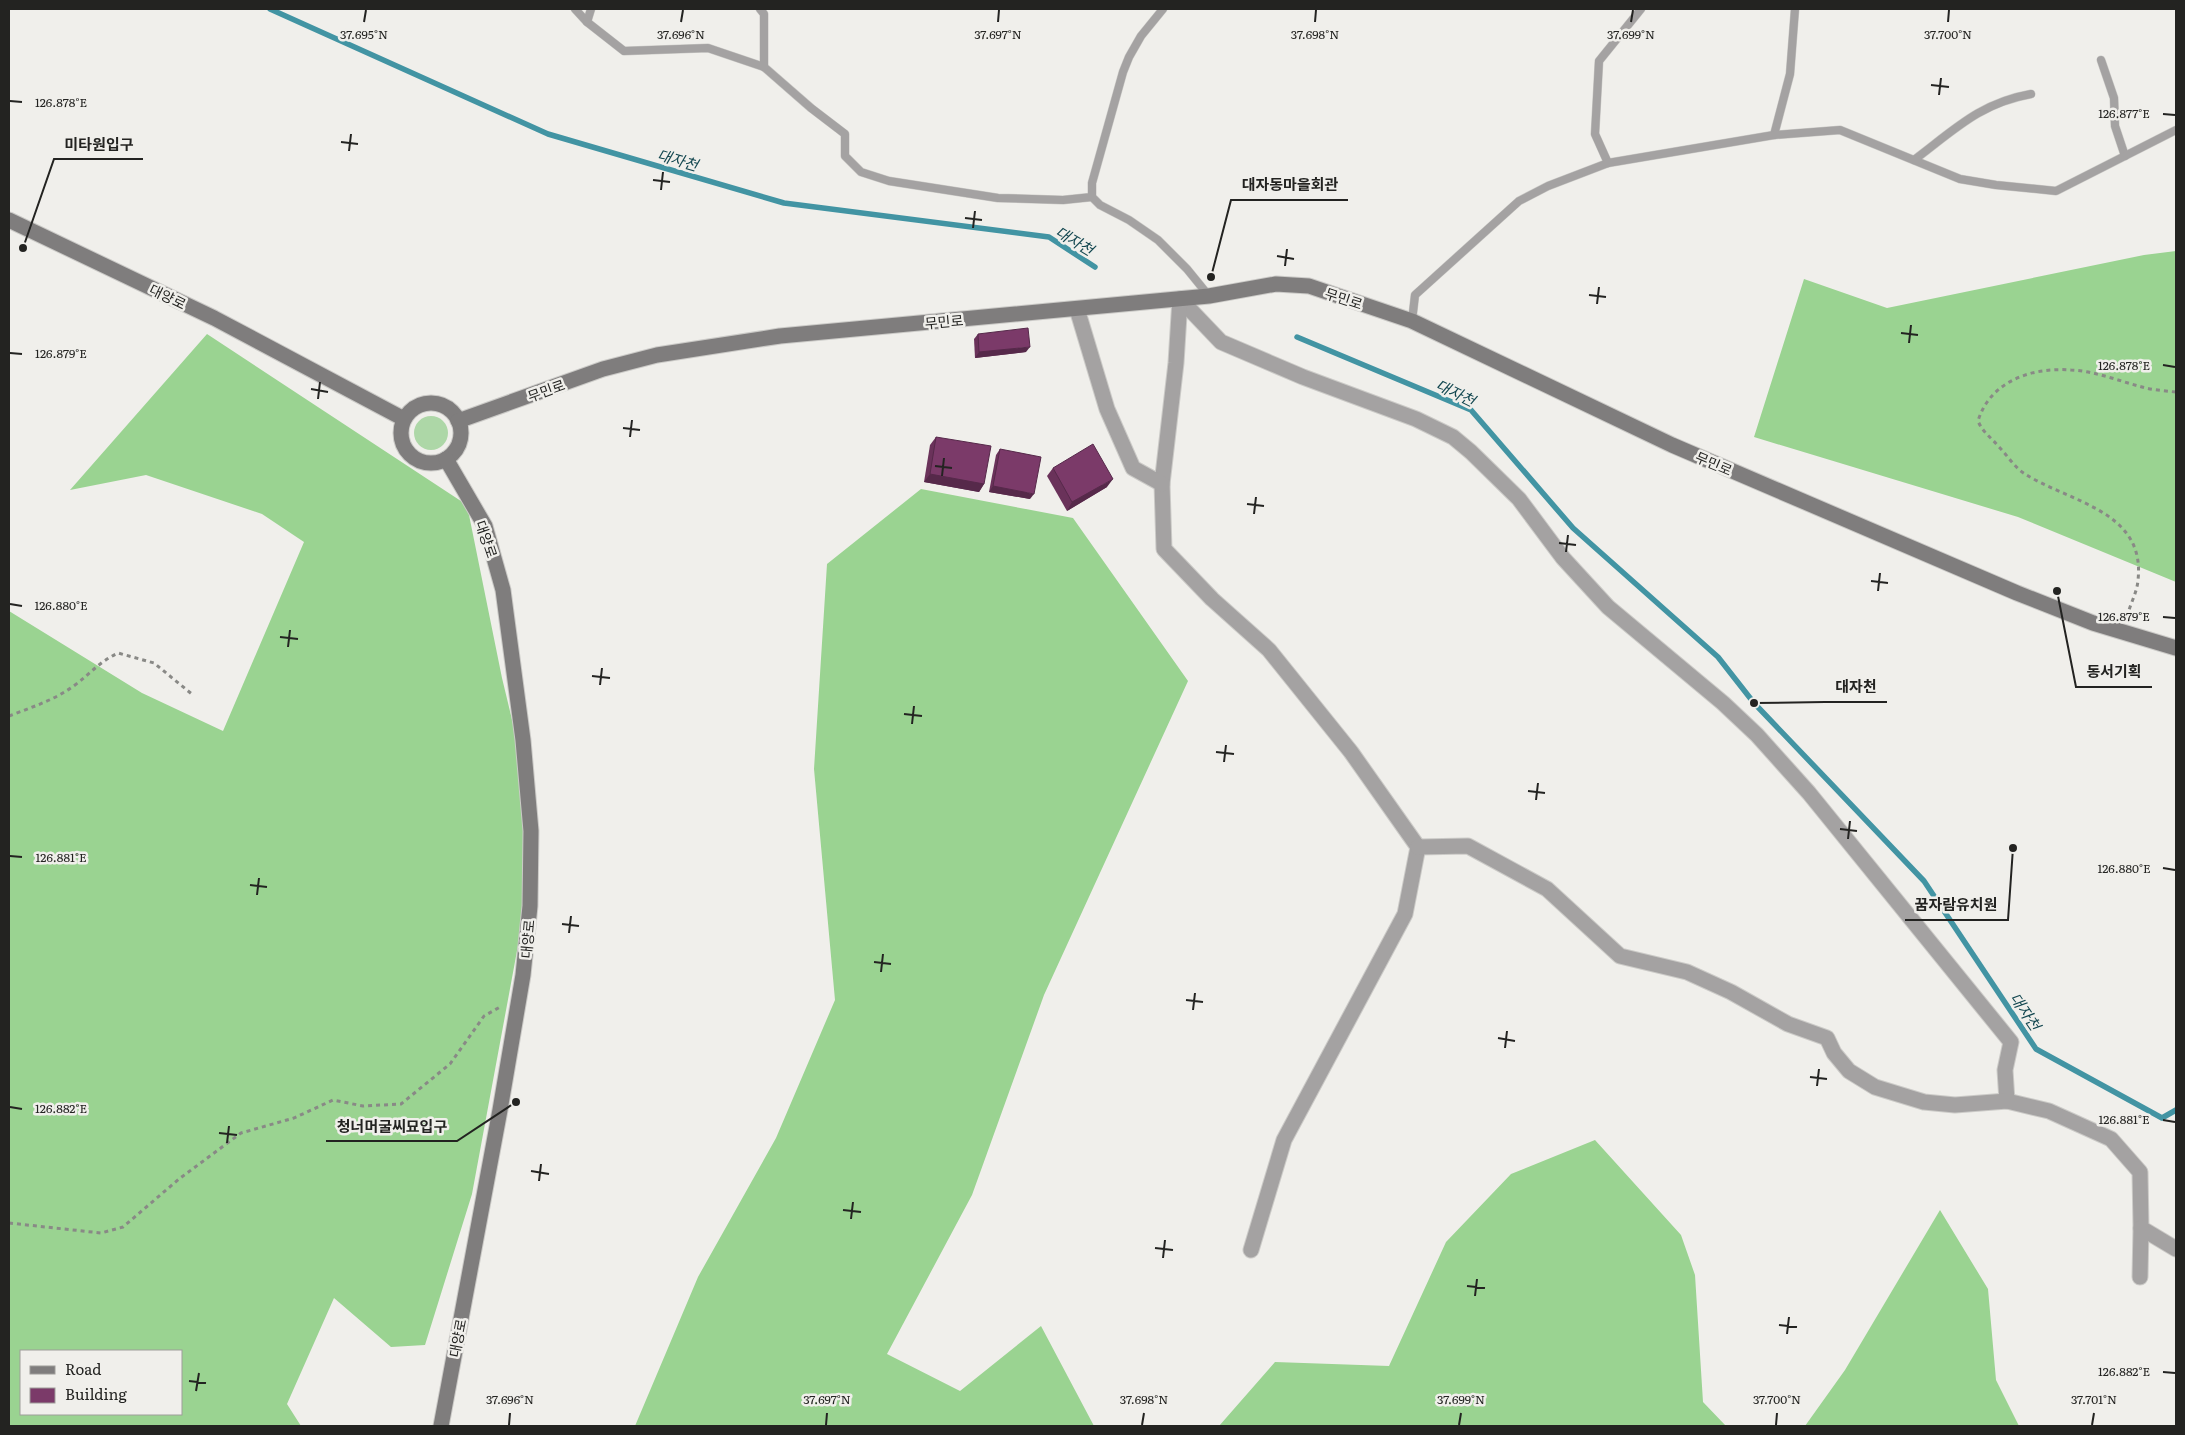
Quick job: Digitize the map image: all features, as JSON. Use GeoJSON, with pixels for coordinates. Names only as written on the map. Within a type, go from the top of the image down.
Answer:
{"type":"FeatureCollection","features":[{"type":"Feature","properties":{"kind":"street","name":"대양로"},"geometry":{"type":"LineString","coordinates":[[9,220],[214,318],[404,419]]}},
{"type":"Feature","properties":{"kind":"street","name":"무민로"},"geometry":{"type":"LineString","coordinates":[[458,421],[604,369],[657,355],[780,336],[1209,296],[1276,284],[1309,286],[1412,321],[1681,449],[2017,593],[2093,623],[2176,648]]}},
{"type":"Feature","properties":{"kind":"street"},"geometry":{"type":"LineString","coordinates":[[1180,299],[1176,363],[1162,484],[1164,549],[1212,600],[1269,650],[1351,752],[1418,847],[1405,914],[1284,1140],[1251,1250]]}},
{"type":"Feature","properties":{"kind":"street"},"geometry":{"type":"LineString","coordinates":[[1180,299],[1221,342],[1303,377],[1416,419],[1453,437],[1471,452],[1519,499],[1563,558],[1608,607],[1724,703],[1757,734],[1809,793],[2010,1042],[2004,1070],[2007,1101]]}},
{"type":"Feature","properties":{"kind":"street"},"geometry":{"type":"LineString","coordinates":[[1077,309],[1106,409],[1133,468],[1162,484]]}},
{"type":"Feature","properties":{"kind":"street"},"geometry":{"type":"LineString","coordinates":[[429,402],[449,408],[458,421],[461,435],[459,444],[446,459],[438,462],[428,463],[411,456],[401,440],[401,429],[404,419],[410,411],[419,405],[429,402]]}},
{"type":"Feature","properties":{"kind":"street","name":"대양로"},"geometry":{"type":"LineString","coordinates":[[440,1426],[499,1120],[519,997],[530,906],[531,831],[523,740],[503,590],[485,526],[446,459]]}},
{"type":"Feature","properties":{"kind":"street"},"geometry":{"type":"LineString","coordinates":[[1418,847],[1468,846],[1547,889],[1620,956],[1687,972],[1731,992],[1788,1024],[1827,1038],[1834,1052],[1849,1071],[1875,1087],[1924,1102],[1955,1105],[2007,1101],[2049,1111],[2111,1139],[2140,1172],[2140,1277]]}},
{"type":"Feature","properties":{"kind":"street"},"geometry":{"type":"LineString","coordinates":[[2141,1228],[2176,1249]]}},
{"type":"Feature","properties":{"kind":"lane"},"geometry":{"type":"LineString","coordinates":[[575,9],[587,22],[624,51],[708,48],[764,67],[811,108],[845,134],[845,156],[861,172],[889,181],[998,198],[1063,200],[1092,197]]}},
{"type":"Feature","properties":{"kind":"lane"},"geometry":{"type":"LineString","coordinates":[[587,22],[591,9]]}},
{"type":"Feature","properties":{"kind":"lane"},"geometry":{"type":"LineString","coordinates":[[760,9],[764,14],[764,67]]}},
{"type":"Feature","properties":{"kind":"lane"},"geometry":{"type":"LineString","coordinates":[[1163,9],[1141,36],[1123,72],[1092,183],[1092,197],[1100,206],[1129,220],[1158,240],[1187,269],[1209,296]]}},
{"type":"Feature","properties":{"kind":"lane"},"geometry":{"type":"LineString","coordinates":[[1608,163],[1595,134],[1599,61],[1641,9]]}},
{"type":"Feature","properties":{"kind":"lane"},"geometry":{"type":"LineString","coordinates":[[1774,135],[1790,74],[1795,9]]}},
{"type":"Feature","properties":{"kind":"lane"},"geometry":{"type":"LineString","coordinates":[[2101,60],[2114,98],[2115,126],[2125,156]]}},
{"type":"Feature","properties":{"kind":"lane"},"geometry":{"type":"LineString","coordinates":[[1914,160],[1984,108],[2013,97],[2031,94]]}},
{"type":"Feature","properties":{"kind":"lane"},"geometry":{"type":"LineString","coordinates":[[1412,321],[1415,295],[1519,201],[1548,186],[1608,163],[1774,135],[1840,130],[1960,179],[1996,186],[2056,190],[2176,130]]}},
{"type":"Feature","properties":{"kind":"path"},"geometry":{"type":"LineString","coordinates":[[2122,632],[2139,580],[2137,558],[2126,532],[2120,524],[2106,513],[2022,472],[1982,430],[1978,421],[1982,407],[2001,387],[2018,377],[2042,371],[2072,370],[2145,388],[2176,392]]}},
{"type":"Feature","properties":{"kind":"path"},"geometry":{"type":"LineString","coordinates":[[9,716],[47,702],[76,685],[102,660],[118,653],[130,655],[160,666],[193,695]]}},
{"type":"Feature","properties":{"kind":"path"},"geometry":{"type":"LineString","coordinates":[[9,1223],[101,1233],[123,1227],[180,1178],[241,1133],[294,1118],[333,1100],[362,1106],[402,1104],[450,1064],[484,1016],[519,997]]}},
{"type":"Feature","properties":{"kind":"green space"},"geometry":{"type":"Polygon","coordinates":[[[2176,251],[2176,582],[2018,517],[1754,437],[1804,279],[1887,308],[2144,255],[2176,251]]]}},
{"type":"Feature","properties":{"kind":"green space"},"geometry":{"type":"Polygon","coordinates":[[[207,334],[467,505],[502,678],[539,832],[472,1194],[425,1345],[391,1347],[334,1298],[287,1404],[301,1426],[9,1426],[9,611],[142,693],[223,731],[304,542],[262,514],[146,475],[70,490],[207,334]]]}},
{"type":"Feature","properties":{"kind":"green space"},"geometry":{"type":"Polygon","coordinates":[[[431,416],[438,417],[443,421],[447,426],[447,440],[443,445],[438,449],[431,450],[424,449],[419,445],[415,440],[414,433],[415,426],[419,421],[424,417],[431,416]]]}},
{"type":"Feature","properties":{"kind":"green space"},"geometry":{"type":"Polygon","coordinates":[[[921,489],[1073,518],[1188,681],[1044,995],[972,1195],[887,1354],[960,1391],[1041,1326],[1094,1426],[635,1426],[698,1277],[776,1138],[835,1000],[814,769],[827,564],[921,489]]]}},
{"type":"Feature","properties":{"kind":"green space"},"geometry":{"type":"Polygon","coordinates":[[[1595,1140],[1681,1235],[1695,1275],[1703,1402],[1726,1426],[1219,1426],[1275,1362],[1389,1366],[1446,1242],[1511,1174],[1595,1140]]]}},
{"type":"Feature","properties":{"kind":"green space"},"geometry":{"type":"Polygon","coordinates":[[[1940,1210],[1988,1289],[1996,1380],[2019,1426],[1805,1426],[1845,1370],[1940,1210]]]}},
{"type":"Feature","properties":{"kind":"building"},"geometry":{"type":"Polygon","coordinates":[[[1028,328],[1030,347],[979,352],[978,334],[1028,328]]]}},
{"type":"Feature","properties":{"kind":"building"},"geometry":{"type":"Polygon","coordinates":[[[936,437],[991,446],[984,484],[930,474],[936,437]]]}},
{"type":"Feature","properties":{"kind":"building"},"geometry":{"type":"Polygon","coordinates":[[[1093,444],[1113,479],[1072,502],[1053,468],[1093,444]]]}},
{"type":"Feature","properties":{"kind":"building"},"geometry":{"type":"Polygon","coordinates":[[[1000,449],[1041,457],[1034,494],[993,486],[1000,449]]]}},
{"type":"Feature","properties":{"kind":"waterway","name":"대자천"},"geometry":{"type":"LineString","coordinates":[[270,9],[548,134],[784,203],[1049,237],[1095,267]]}},
{"type":"Feature","properties":{"kind":"waterway","name":"대자천"},"geometry":{"type":"LineString","coordinates":[[1297,337],[1471,410],[1573,528],[1718,657],[1754,703],[1924,881],[2036,1049],[2162,1118],[2176,1110]]}},
{"type":"Feature","properties":{"kind":"place","name":"미타원입구"},"geometry":{"type":"Point","coordinates":[23,248]}},
{"type":"Feature","properties":{"kind":"place","name":"대자동마을회관"},"geometry":{"type":"Point","coordinates":[1211,277]}},
{"type":"Feature","properties":{"kind":"place","name":"동서기획"},"geometry":{"type":"Point","coordinates":[2057,591]}},
{"type":"Feature","properties":{"kind":"place","name":"대자천"},"geometry":{"type":"Point","coordinates":[1754,703]}},
{"type":"Feature","properties":{"kind":"place","name":"꿈자람유치원"},"geometry":{"type":"Point","coordinates":[2013,848]}},
{"type":"Feature","properties":{"kind":"place","name":"청너머굴씨묘입구"},"geometry":{"type":"Point","coordinates":[516,1102]}}]}
